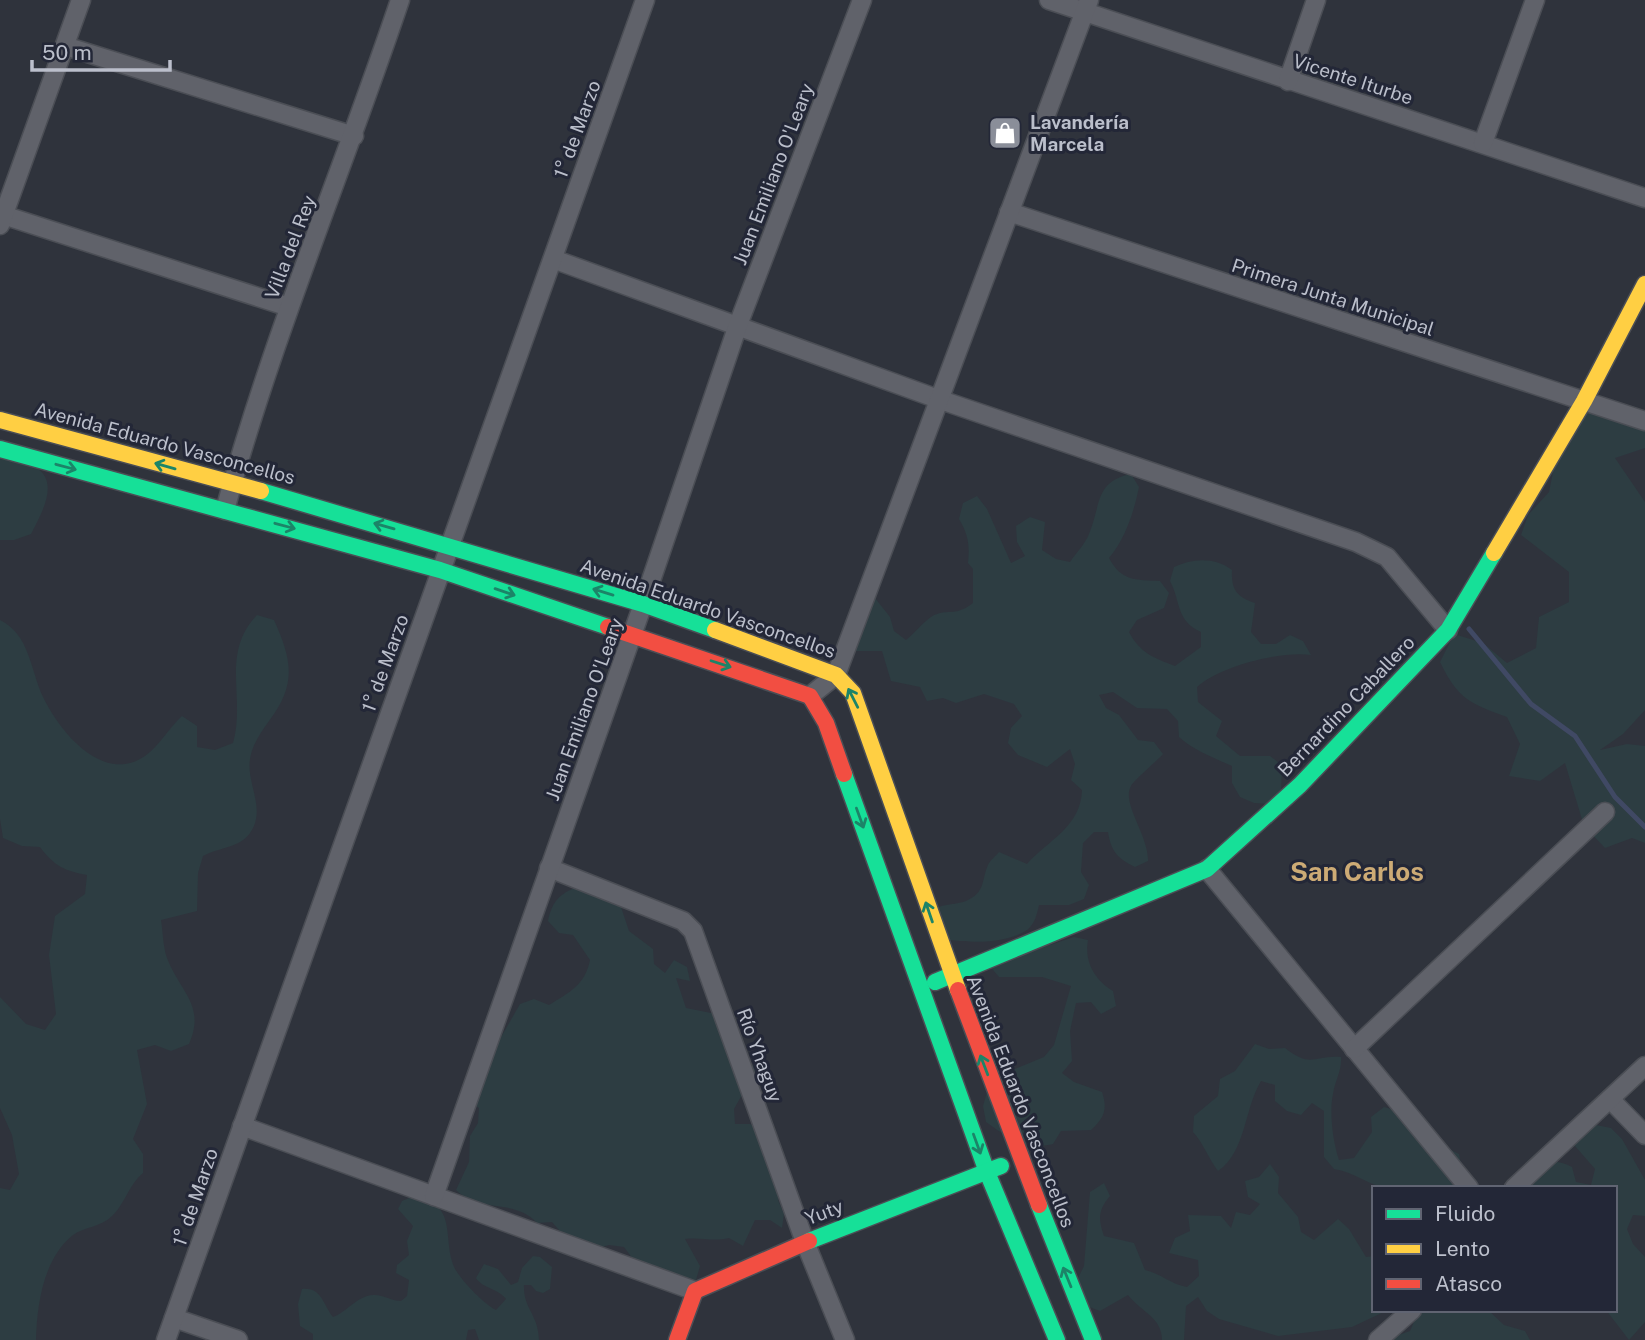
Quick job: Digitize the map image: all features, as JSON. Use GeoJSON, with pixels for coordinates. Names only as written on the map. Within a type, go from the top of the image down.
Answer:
{"type":"FeatureCollection","features":[{"type":"Feature","properties":{"kind":"street"},"geometry":{"type":"LineString","coordinates":[[81,0],[2,220],[289,307]]}},
{"type":"Feature","properties":{"kind":"street","name":"Villa del Rey"},"geometry":{"type":"LineString","coordinates":[[225,510],[289,307],[354,136],[400,0]]}},
{"type":"Feature","properties":{"kind":"street","name":"1° de Marzo"},"geometry":{"type":"LineString","coordinates":[[166,1340],[645,0]]}},
{"type":"Feature","properties":{"kind":"street","name":"Juan Emiliano O'Leary"},"geometry":{"type":"LineString","coordinates":[[435,1196],[738,325],[862,0]]}},
{"type":"Feature","properties":{"kind":"street","name":"Vicente Iturbe"},"geometry":{"type":"LineString","coordinates":[[1049,0],[1087,6],[1288,80],[1645,198]]}},
{"type":"Feature","properties":{"kind":"street"},"geometry":{"type":"LineString","coordinates":[[1288,80],[1316,0]]}},
{"type":"Feature","properties":{"kind":"street"},"geometry":{"type":"LineString","coordinates":[[1483,143],[1535,0]]}},
{"type":"Feature","properties":{"kind":"street"},"geometry":{"type":"LineString","coordinates":[[810,696],[836,675],[1087,6]]}},
{"type":"Feature","properties":{"kind":"street"},"geometry":{"type":"LineString","coordinates":[[65,46],[354,136]]}},
{"type":"Feature","properties":{"kind":"street","name":"Primera Junta Municipal"},"geometry":{"type":"LineString","coordinates":[[1009,212],[1645,421]]}},
{"type":"Feature","properties":{"kind":"street"},"geometry":{"type":"LineString","coordinates":[[553,259],[938,399],[1356,541],[1387,557],[1448,630]]}},
{"type":"Feature","properties":{"kind":"street","name":"Bernardino Caballero"},"geometry":{"type":"LineString","coordinates":[[920,988],[1207,869],[1300,785],[1448,630],[1584,401],[1645,284]]}},
{"type":"Feature","properties":{"kind":"street","name":"Avenida Eduardo Vasconcellos"},"geometry":{"type":"LineString","coordinates":[[0,419],[449,545],[643,604],[836,675],[853,693],[951,977],[1019,1159],[1093,1340]]}},
{"type":"Feature","properties":{"kind":"street"},"geometry":{"type":"LineString","coordinates":[[0,449],[440,570],[632,636],[784,684],[810,696],[826,723],[987,1172],[1056,1340]]}},
{"type":"Feature","properties":{"kind":"street"},"geometry":{"type":"LineString","coordinates":[[1354,1049],[1605,812]]}},
{"type":"Feature","properties":{"kind":"street","name":"Río Yhaguy"},"geometry":{"type":"LineString","coordinates":[[549,869],[683,921],[693,930],[805,1241],[845,1340]]}},
{"type":"Feature","properties":{"kind":"street"},"geometry":{"type":"LineString","coordinates":[[1207,869],[1467,1186]]}},
{"type":"Feature","properties":{"kind":"street"},"geometry":{"type":"LineString","coordinates":[[1516,1186],[1645,1066]]}},
{"type":"Feature","properties":{"kind":"street"},"geometry":{"type":"LineString","coordinates":[[1610,1100],[1645,1135]]}},
{"type":"Feature","properties":{"kind":"street"},"geometry":{"type":"LineString","coordinates":[[242,1126],[695,1291],[677,1340]]}},
{"type":"Feature","properties":{"kind":"street","name":"Yuty"},"geometry":{"type":"LineString","coordinates":[[695,1291],[805,1241],[1019,1159]]}},
{"type":"Feature","properties":{"kind":"street"},"geometry":{"type":"LineString","coordinates":[[1378,1340],[1410,1312]]}},
{"type":"Feature","properties":{"kind":"street"},"geometry":{"type":"LineString","coordinates":[[174,1318],[238,1340]]}},
{"type":"Feature","properties":{"kind":"shaded area"},"geometry":{"type":"Polygon","coordinates":[[[1590,409],[1645,421],[1645,448],[1615,458],[1645,502],[1645,710],[1623,734],[1600,750],[1627,744],[1645,746],[1645,843],[1632,838],[1605,848],[1584,826],[1565,763],[1540,781],[1509,776],[1520,744],[1507,717],[1466,698],[1453,684],[1440,662],[1454,634],[1483,643],[1507,663],[1536,648],[1539,617],[1569,602],[1569,572],[1521,535],[1528,515],[1549,492],[1562,428],[1590,409]]]}},
{"type":"Feature","properties":{"kind":"shaded area"},"geometry":{"type":"Polygon","coordinates":[[[0,459],[33,466],[42,472],[48,488],[44,507],[31,534],[14,540],[0,540],[0,459]]]}},
{"type":"Feature","properties":{"kind":"shaded area"},"geometry":{"type":"Polygon","coordinates":[[[1131,474],[1139,487],[1135,505],[1125,533],[1109,558],[1124,575],[1160,581],[1169,593],[1164,608],[1137,620],[1129,632],[1138,645],[1154,657],[1175,666],[1201,647],[1201,632],[1183,617],[1170,581],[1174,567],[1204,560],[1232,570],[1236,592],[1255,603],[1251,632],[1261,644],[1276,644],[1290,635],[1303,641],[1311,655],[1283,655],[1251,662],[1207,679],[1197,687],[1198,702],[1222,721],[1216,736],[1240,756],[1270,756],[1282,765],[1281,793],[1269,804],[1254,803],[1240,797],[1232,783],[1232,766],[1197,750],[1179,737],[1178,721],[1167,709],[1137,708],[1113,692],[1099,695],[1106,708],[1119,715],[1138,740],[1154,742],[1163,754],[1133,783],[1129,793],[1148,861],[1135,867],[1129,864],[1113,849],[1108,832],[1094,832],[1083,843],[1081,872],[1089,885],[1084,899],[1069,905],[1039,905],[1030,928],[1007,938],[970,942],[937,938],[934,909],[966,901],[977,894],[989,863],[999,852],[1027,864],[1070,823],[1080,803],[1082,790],[1071,780],[1075,764],[1070,749],[1047,767],[1018,755],[1008,743],[1011,728],[1022,716],[1014,704],[984,694],[956,703],[943,698],[927,701],[920,687],[891,681],[882,651],[853,651],[871,593],[890,617],[894,631],[906,640],[931,617],[961,610],[973,603],[973,569],[968,563],[968,540],[959,519],[963,503],[977,496],[987,509],[1011,563],[1025,556],[1017,542],[1016,526],[1030,517],[1045,522],[1042,550],[1056,559],[1070,562],[1087,538],[1105,488],[1119,477],[1131,474]]]}},
{"type":"Feature","properties":{"kind":"shaded area"},"geometry":{"type":"Polygon","coordinates":[[[257,615],[274,620],[285,647],[289,672],[288,683],[278,708],[257,739],[251,754],[250,768],[257,815],[255,824],[240,842],[203,856],[198,873],[197,911],[161,920],[167,958],[193,1009],[195,1019],[189,1044],[171,1051],[155,1045],[137,1050],[147,1104],[133,1139],[143,1154],[143,1173],[112,1216],[73,1235],[55,1257],[48,1270],[40,1298],[36,1340],[0,1340],[0,1188],[10,1190],[19,1174],[12,1135],[0,1108],[0,997],[26,1024],[45,1030],[56,1014],[49,955],[55,916],[85,894],[87,875],[60,867],[40,847],[22,846],[3,838],[0,819],[0,620],[18,634],[43,697],[60,725],[85,750],[114,764],[129,763],[145,756],[182,716],[197,726],[197,747],[215,750],[233,743],[239,645],[257,615]]]}},
{"type":"Feature","properties":{"kind":"shaded area"},"geometry":{"type":"Polygon","coordinates":[[[577,887],[620,904],[629,931],[653,949],[654,964],[665,973],[674,960],[687,967],[690,981],[676,978],[686,1008],[716,1014],[756,1070],[734,1109],[735,1124],[750,1124],[766,1130],[779,1172],[778,1200],[784,1214],[782,1228],[770,1220],[755,1220],[743,1246],[729,1238],[685,1239],[700,1266],[696,1280],[683,1290],[642,1271],[624,1247],[609,1245],[579,1253],[552,1222],[537,1223],[528,1215],[476,1202],[456,1190],[469,1162],[470,1136],[478,1123],[479,1108],[466,1098],[520,1004],[534,999],[549,1005],[576,987],[588,969],[590,960],[573,935],[559,933],[548,921],[557,900],[577,887]]]}},
{"type":"Feature","properties":{"kind":"shaded area"},"geometry":{"type":"Polygon","coordinates":[[[1074,937],[1088,940],[1089,963],[1096,976],[1113,991],[1116,1006],[1101,1014],[1091,1002],[1076,1003],[1070,1031],[1072,1061],[1062,1073],[1074,1082],[1102,1092],[1104,1113],[1091,1130],[1061,1131],[1053,1144],[1026,1144],[1001,1133],[986,1122],[983,1106],[987,1092],[1010,1071],[1044,1057],[1054,1045],[1071,986],[1042,977],[999,977],[989,965],[1074,937]]]}},
{"type":"Feature","properties":{"kind":"shaded area"},"geometry":{"type":"Polygon","coordinates":[[[1255,1044],[1269,1049],[1285,1048],[1307,1060],[1341,1057],[1331,1110],[1333,1136],[1339,1160],[1354,1158],[1372,1132],[1371,1117],[1384,1107],[1404,1115],[1459,1154],[1459,1180],[1455,1186],[1380,1186],[1334,1169],[1324,1157],[1324,1111],[1312,1103],[1301,1115],[1287,1111],[1275,1101],[1275,1085],[1261,1081],[1234,1153],[1218,1171],[1193,1132],[1194,1116],[1218,1096],[1220,1079],[1235,1071],[1255,1044]]]}},
{"type":"Feature","properties":{"kind":"shaded area"},"geometry":{"type":"Polygon","coordinates":[[[1596,1125],[1611,1128],[1622,1139],[1645,1180],[1645,1216],[1633,1215],[1627,1229],[1633,1244],[1645,1257],[1645,1322],[1629,1340],[1608,1312],[1617,1312],[1617,1186],[1516,1186],[1540,1166],[1554,1162],[1572,1167],[1576,1182],[1591,1185],[1595,1169],[1575,1146],[1581,1131],[1596,1125]]]}},
{"type":"Feature","properties":{"kind":"shaded area"},"geometry":{"type":"Polygon","coordinates":[[[1270,1164],[1279,1177],[1278,1193],[1298,1217],[1301,1232],[1314,1240],[1338,1219],[1349,1229],[1366,1257],[1372,1256],[1372,1312],[1384,1312],[1352,1327],[1278,1336],[1219,1319],[1207,1311],[1198,1297],[1186,1306],[1184,1340],[1162,1340],[1155,1320],[1128,1295],[1100,1311],[1087,1306],[1077,1280],[1084,1266],[1090,1192],[1104,1183],[1110,1196],[1100,1215],[1104,1236],[1134,1243],[1145,1270],[1187,1287],[1199,1276],[1198,1260],[1169,1253],[1175,1238],[1190,1231],[1188,1215],[1221,1216],[1231,1228],[1236,1212],[1250,1215],[1260,1204],[1248,1197],[1245,1181],[1259,1177],[1270,1164]]]}},
{"type":"Feature","properties":{"kind":"shaded area"},"geometry":{"type":"Polygon","coordinates":[[[409,1198],[426,1200],[437,1206],[443,1214],[452,1261],[457,1272],[475,1293],[496,1310],[506,1299],[476,1278],[484,1264],[498,1269],[511,1285],[518,1282],[522,1268],[533,1256],[540,1257],[552,1267],[550,1289],[543,1293],[536,1291],[531,1285],[524,1285],[524,1293],[536,1323],[539,1340],[479,1340],[475,1329],[468,1330],[466,1340],[313,1340],[313,1334],[300,1326],[298,1304],[302,1289],[318,1294],[333,1317],[367,1296],[376,1295],[401,1301],[407,1296],[409,1280],[396,1273],[397,1265],[409,1255],[407,1241],[413,1226],[398,1209],[402,1201],[409,1198]]]}},
{"type":"Feature","properties":{"kind":"shaded area"},"geometry":{"type":"Polygon","coordinates":[[[1418,1312],[1490,1312],[1504,1325],[1525,1331],[1530,1340],[1384,1340],[1410,1331],[1418,1312]]]}},
{"type":"Feature","properties":{"kind":"waterway"},"geometry":{"type":"LineString","coordinates":[[1469,629],[1531,704],[1575,736],[1615,797],[1645,827]]}},
{"type":"Feature","properties":{"kind":"traffic: fast"},"geometry":{"type":"LineString","coordinates":[[0,449],[440,570],[608,627]]}},
{"type":"Feature","properties":{"kind":"traffic: fast"},"geometry":{"type":"LineString","coordinates":[[261,491],[643,604],[715,630]]}},
{"type":"Feature","properties":{"kind":"traffic: fast"},"geometry":{"type":"LineString","coordinates":[[935,982],[1207,869],[1300,785],[1448,630],[1494,553]]}},
{"type":"Feature","properties":{"kind":"traffic: fast"},"geometry":{"type":"LineString","coordinates":[[844,774],[987,1172],[1057,1340]]}},
{"type":"Feature","properties":{"kind":"traffic: fast"},"geometry":{"type":"LineString","coordinates":[[809,1241],[1001,1166]]}},
{"type":"Feature","properties":{"kind":"traffic: fast"},"geometry":{"type":"LineString","coordinates":[[1039,1205],[1093,1340]]}},
{"type":"Feature","properties":{"kind":"traffic: slow"},"geometry":{"type":"LineString","coordinates":[[1494,553],[1584,401],[1645,284]]}},
{"type":"Feature","properties":{"kind":"traffic: slow"},"geometry":{"type":"LineString","coordinates":[[0,420],[261,491]]}},
{"type":"Feature","properties":{"kind":"traffic: slow"},"geometry":{"type":"LineString","coordinates":[[715,630],[836,675],[853,693],[958,990]]}},
{"type":"Feature","properties":{"kind":"traffic: jam"},"geometry":{"type":"LineString","coordinates":[[608,627],[810,696],[826,723],[844,774]]}},
{"type":"Feature","properties":{"kind":"traffic: jam"},"geometry":{"type":"LineString","coordinates":[[958,990],[1039,1205]]}},
{"type":"Feature","properties":{"kind":"traffic: jam"},"geometry":{"type":"LineString","coordinates":[[677,1340],[695,1291],[809,1241]]}},
{"type":"Feature","properties":{"kind":"place","name":"Lavandería Marcela"},"geometry":{"type":"Point","coordinates":[1005,133]}},
{"type":"Feature","properties":{"kind":"district","name":"San Carlos"},"geometry":{"type":"Point","coordinates":[1357,871]}}]}
